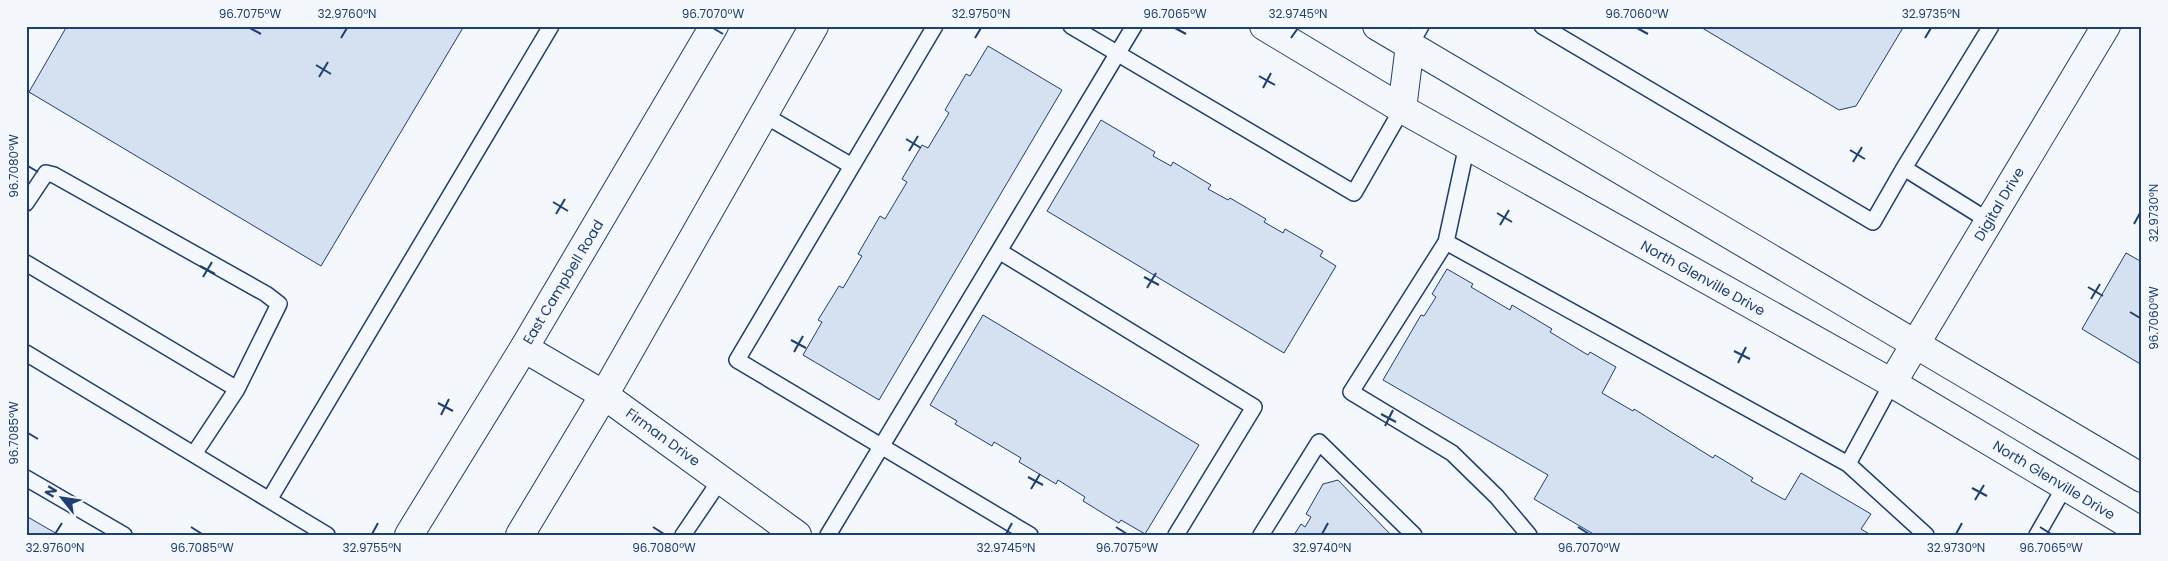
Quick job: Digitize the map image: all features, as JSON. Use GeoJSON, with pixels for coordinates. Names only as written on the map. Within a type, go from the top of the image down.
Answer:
{"type":"FeatureCollection","features":[{"type":"Feature","properties":{"kind":"street","name":"East Campbell Road"},"geometry":{"type":"LineString","coordinates":[[409,535],[524,348],[714,26]]}},
{"type":"Feature","properties":{"kind":"street"},"geometry":{"type":"LineString","coordinates":[[520,535],[604,395],[814,26]]}},
{"type":"Feature","properties":{"kind":"street","name":"North Glenville Drive"},"geometry":{"type":"LineString","coordinates":[[1264,26],[1402,109],[1892,383],[2142,532]]}},
{"type":"Feature","properties":{"kind":"street"},"geometry":{"type":"LineString","coordinates":[[1377,26],[1416,36],[1915,345],[2142,478]]}},
{"type":"Feature","properties":{"kind":"street","name":"Digital Drive"},"geometry":{"type":"LineString","coordinates":[[1892,383],[2106,26]]}},
{"type":"Feature","properties":{"kind":"street"},"geometry":{"type":"LineString","coordinates":[[1402,109],[1416,36]]}},
{"type":"Feature","properties":{"kind":"street","name":"Firman Drive"},"geometry":{"type":"LineString","coordinates":[[524,348],[604,395],[797,535]]}},
{"type":"Feature","properties":{"kind":"lane"},"geometry":{"type":"LineString","coordinates":[[269,500],[551,26]]}},
{"type":"Feature","properties":{"kind":"lane"},"geometry":{"type":"LineString","coordinates":[[935,26],[737,360],[1030,535]]}},
{"type":"Feature","properties":{"kind":"lane"},"geometry":{"type":"LineString","coordinates":[[1071,26],[1354,193],[1402,109]]}},
{"type":"Feature","properties":{"kind":"lane"},"geometry":{"type":"LineString","coordinates":[[828,535],[1134,26]]}},
{"type":"Feature","properties":{"kind":"lane"},"geometry":{"type":"LineString","coordinates":[[1542,26],[1873,222],[1991,26]]}},
{"type":"Feature","properties":{"kind":"lane"},"geometry":{"type":"LineString","coordinates":[[764,115],[852,166]]}},
{"type":"Feature","properties":{"kind":"lane"},"geometry":{"type":"LineString","coordinates":[[1467,145],[1446,242],[1351,392],[1452,453],[1497,497],[1529,535]]}},
{"type":"Feature","properties":{"kind":"lane"},"geometry":{"type":"LineString","coordinates":[[1904,168],[1989,221]]}},
{"type":"Feature","properties":{"kind":"lane"},"geometry":{"type":"LineString","coordinates":[[26,203],[46,173],[54,174],[266,294],[280,304],[236,389],[194,454]]}},
{"type":"Feature","properties":{"kind":"lane"},"geometry":{"type":"LineString","coordinates":[[1446,242],[1848,464],[1926,535]]}},
{"type":"Feature","properties":{"kind":"lane"},"geometry":{"type":"LineString","coordinates":[[999,251],[1254,407],[1176,535]]}},
{"type":"Feature","properties":{"kind":"lane"},"geometry":{"type":"LineString","coordinates":[[26,263],[236,389]]}},
{"type":"Feature","properties":{"kind":"lane"},"geometry":{"type":"LineString","coordinates":[[26,353],[327,535]]}},
{"type":"Feature","properties":{"kind":"lane"},"geometry":{"type":"LineString","coordinates":[[1848,464],[1892,383]]}},
{"type":"Feature","properties":{"kind":"lane"},"geometry":{"type":"LineString","coordinates":[[1261,535],[1319,442],[1414,535]]}},
{"type":"Feature","properties":{"kind":"lane"},"geometry":{"type":"LineString","coordinates":[[26,478],[124,535]]}},
{"type":"Feature","properties":{"kind":"lane"},"geometry":{"type":"LineString","coordinates":[[683,535],[721,480]]}},
{"type":"Feature","properties":{"kind":"lane"},"geometry":{"type":"LineString","coordinates":[[2037,535],[2065,486]]}},
{"type":"Feature","properties":{"kind":"building"},"geometry":{"type":"Polygon","coordinates":[[[67,26],[464,26],[321,266],[29,92],[67,26]]]}},
{"type":"Feature","properties":{"kind":"building"},"geometry":{"type":"Polygon","coordinates":[[[1699,26],[1904,26],[1856,106],[1839,110],[1699,26]]]}},
{"type":"Feature","properties":{"kind":"building"},"geometry":{"type":"Polygon","coordinates":[[[988,46],[1062,90],[879,400],[803,355],[822,322],[818,320],[839,286],[843,288],[862,256],[858,254],[880,216],[885,219],[907,182],[902,179],[922,145],[928,148],[949,113],[945,110],[966,74],[970,76],[988,46]]]}},
{"type":"Feature","properties":{"kind":"building"},"geometry":{"type":"Polygon","coordinates":[[[1101,120],[1155,152],[1153,156],[1171,166],[1173,162],[1211,185],[1208,189],[1228,200],[1230,198],[1266,219],[1264,222],[1283,233],[1285,229],[1323,251],[1320,256],[1336,266],[1284,353],[1047,211],[1101,120]]]}},
{"type":"Feature","properties":{"kind":"building"},"geometry":{"type":"Polygon","coordinates":[[[2126,253],[2142,262],[2142,365],[2082,329],[2126,253]]]}},
{"type":"Feature","properties":{"kind":"building"},"geometry":{"type":"Polygon","coordinates":[[[1447,269],[1473,284],[1471,287],[1510,310],[1512,305],[1552,329],[1550,332],[1588,355],[1590,352],[1616,367],[1602,393],[1633,411],[1634,409],[1713,458],[1715,455],[1753,478],[1751,481],[1785,500],[1801,473],[1871,514],[1861,529],[1871,535],[1595,535],[1534,499],[1548,475],[1383,380],[1421,315],[1424,316],[1436,297],[1432,294],[1447,269]]]}},
{"type":"Feature","properties":{"kind":"building"},"geometry":{"type":"Polygon","coordinates":[[[983,315],[1199,445],[1145,534],[1121,520],[1119,523],[1083,501],[1085,497],[1058,480],[1056,484],[1019,462],[1021,458],[994,442],[992,446],[955,424],[957,421],[930,405],[983,315]]]}},
{"type":"Feature","properties":{"kind":"building"},"geometry":{"type":"Polygon","coordinates":[[[1338,480],[1391,535],[1294,535],[1301,524],[1305,527],[1311,517],[1306,514],[1323,484],[1338,480]]]}},
{"type":"Feature","properties":{"kind":"building"},"geometry":{"type":"Polygon","coordinates":[[[26,516],[59,535],[26,535],[26,516]]]}}]}
